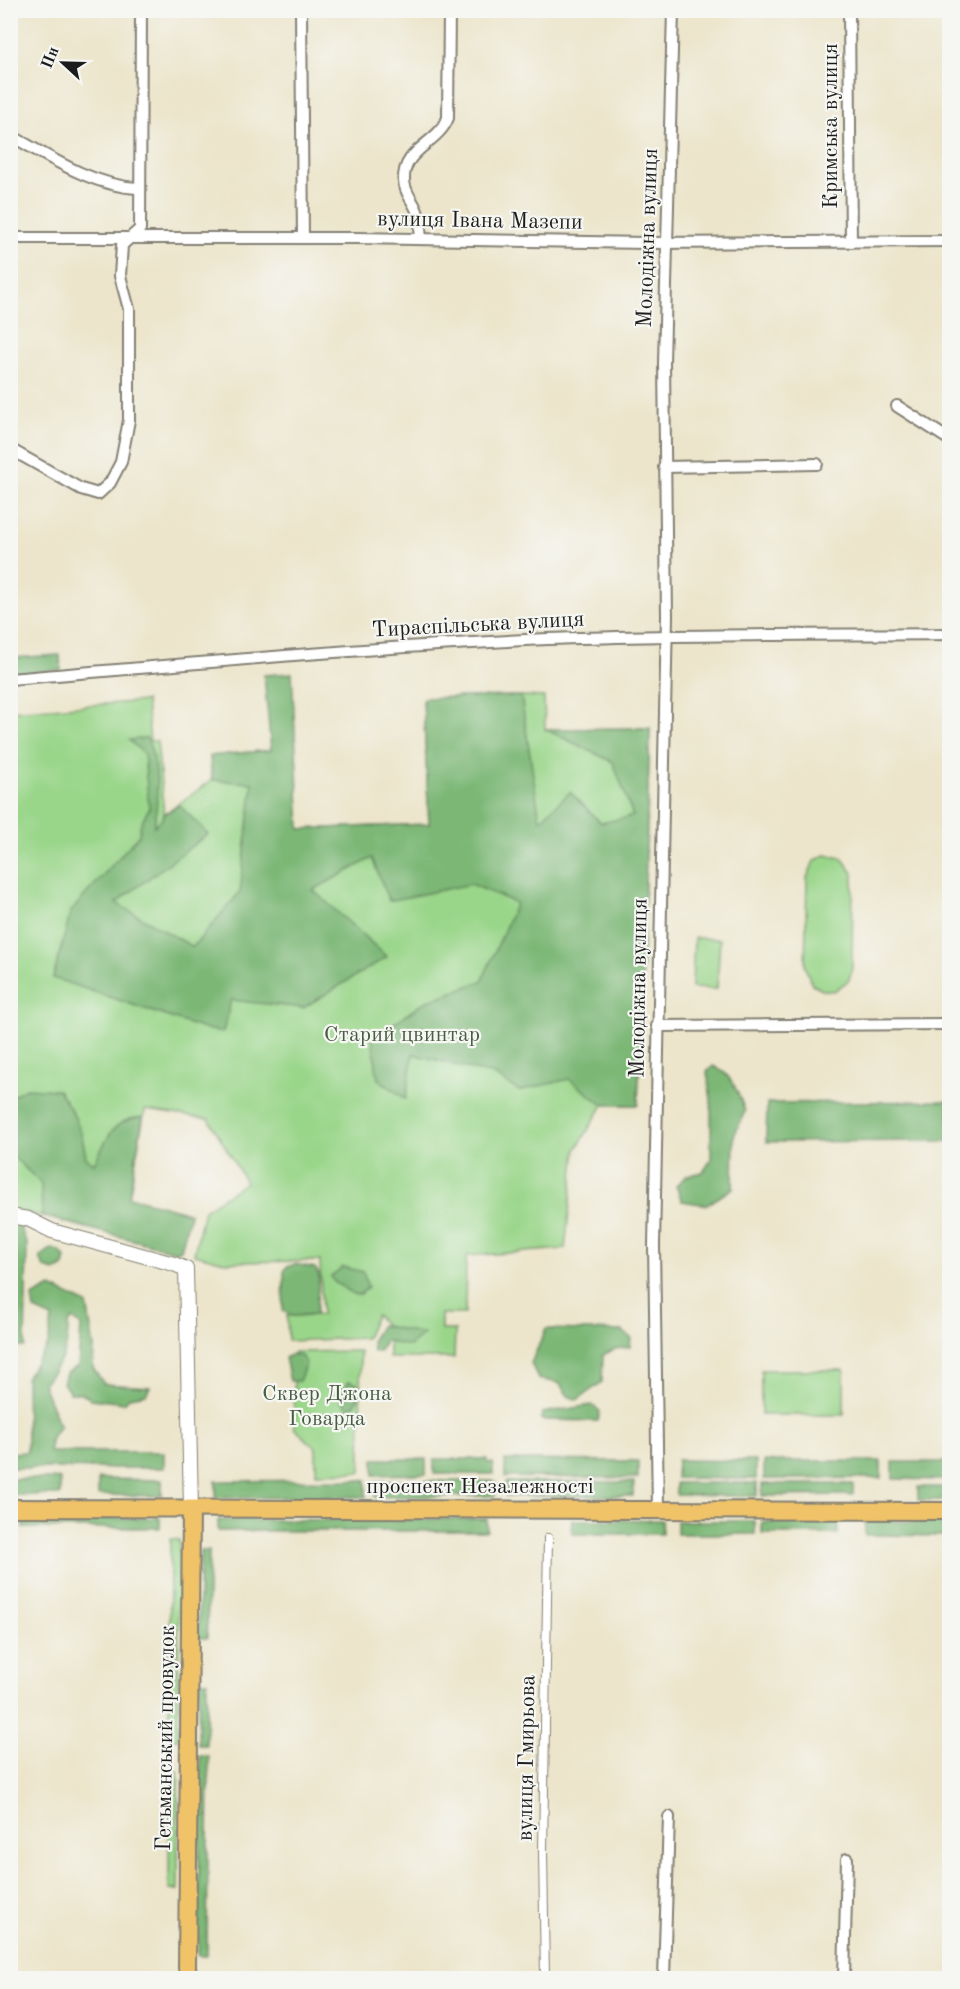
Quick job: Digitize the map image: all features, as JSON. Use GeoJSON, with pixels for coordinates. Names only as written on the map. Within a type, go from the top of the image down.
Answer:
{"type":"FeatureCollection","features":[{"type":"Feature","properties":{"kind":"main road","name":"проспект Незалежності"},"geometry":{"type":"LineString","coordinates":[[10,1508],[950,1511]]}},
{"type":"Feature","properties":{"kind":"main road","name":"Гетьманський провулок"},"geometry":{"type":"LineString","coordinates":[[186,1975],[191,1509]]}},
{"type":"Feature","properties":{"kind":"street"},"geometry":{"type":"LineString","coordinates":[[10,448],[90,493],[98,494],[110,483],[121,462],[129,420],[129,309],[120,276],[122,245],[140,229],[138,188],[141,10]]}},
{"type":"Feature","properties":{"kind":"street"},"geometry":{"type":"LineString","coordinates":[[301,10],[303,238]]}},
{"type":"Feature","properties":{"kind":"street"},"geometry":{"type":"LineString","coordinates":[[421,238],[417,209],[406,192],[405,166],[409,158],[444,128],[448,118],[449,10]]}},
{"type":"Feature","properties":{"kind":"street","name":"Молодіжна вулиця"},"geometry":{"type":"LineString","coordinates":[[658,1509],[654,1245],[666,635],[664,467],[667,243],[674,10]]}},
{"type":"Feature","properties":{"kind":"street","name":"Кримська вулиця"},"geometry":{"type":"LineString","coordinates":[[849,10],[851,242]]}},
{"type":"Feature","properties":{"kind":"street"},"geometry":{"type":"LineString","coordinates":[[10,135],[59,163],[122,187],[138,188]]}},
{"type":"Feature","properties":{"kind":"street","name":"вулиця Івана Мазепи"},"geometry":{"type":"LineString","coordinates":[[10,238],[421,238],[667,243],[950,241]]}},
{"type":"Feature","properties":{"kind":"street"},"geometry":{"type":"LineString","coordinates":[[897,406],[950,440]]}},
{"type":"Feature","properties":{"kind":"street"},"geometry":{"type":"LineString","coordinates":[[664,467],[817,464]]}},
{"type":"Feature","properties":{"kind":"street","name":"Тираспільська вулиця"},"geometry":{"type":"LineString","coordinates":[[10,679],[431,646],[666,635],[950,634]]}},
{"type":"Feature","properties":{"kind":"street"},"geometry":{"type":"LineString","coordinates":[[657,1026],[950,1024]]}},
{"type":"Feature","properties":{"kind":"street"},"geometry":{"type":"LineString","coordinates":[[10,1216],[28,1219],[52,1231],[186,1269],[191,1509]]}},
{"type":"Feature","properties":{"kind":"street","name":"вулиця Гмирьова"},"geometry":{"type":"LineString","coordinates":[[545,1978],[543,1852],[548,1538]]}},
{"type":"Feature","properties":{"kind":"street"},"geometry":{"type":"LineString","coordinates":[[664,1978],[669,1817]]}},
{"type":"Feature","properties":{"kind":"street"},"geometry":{"type":"LineString","coordinates":[[844,1978],[847,1859]]}},
{"type":"Feature","properties":{"kind":"green space"},"geometry":{"type":"Polygon","coordinates":[[[60,655],[61,670],[13,673],[12,658],[60,655]]]}},
{"type":"Feature","properties":{"kind":"green space"},"geometry":{"type":"Polygon","coordinates":[[[292,673],[300,829],[429,824],[423,698],[521,696],[540,820],[570,792],[601,823],[633,816],[613,762],[545,729],[650,728],[638,1105],[603,1105],[569,1079],[519,1091],[494,1075],[413,1054],[406,1099],[378,1079],[372,1038],[425,1002],[482,981],[516,903],[471,884],[389,901],[372,858],[313,890],[387,957],[303,1008],[231,1000],[223,1032],[204,1029],[53,978],[71,911],[139,835],[140,826],[149,808],[144,754],[129,740],[147,738],[154,759],[157,804],[154,826],[164,814],[179,805],[208,834],[116,903],[193,947],[240,892],[253,783],[212,780],[210,756],[271,750],[264,675],[292,673]]]}},
{"type":"Feature","properties":{"kind":"green space","name":"Старий цвинтар"},"geometry":{"type":"Polygon","coordinates":[[[544,697],[545,729],[650,728],[638,1105],[603,1105],[576,1150],[565,1249],[466,1256],[465,1314],[441,1314],[441,1330],[455,1330],[454,1358],[389,1358],[389,1330],[376,1315],[366,1338],[288,1341],[287,1316],[322,1315],[320,1261],[225,1262],[194,1254],[204,1210],[246,1182],[209,1119],[145,1110],[129,1197],[190,1213],[181,1250],[175,1251],[30,1213],[11,1211],[11,711],[146,701],[150,741],[157,741],[164,814],[212,780],[210,756],[271,750],[300,829],[429,824],[423,698],[544,697]]]}},
{"type":"Feature","properties":{"kind":"green space"},"geometry":{"type":"Polygon","coordinates":[[[825,855],[842,858],[853,873],[852,968],[849,980],[834,991],[822,990],[812,984],[805,967],[807,878],[814,861],[825,855]]]}},
{"type":"Feature","properties":{"kind":"green space"},"geometry":{"type":"Polygon","coordinates":[[[694,938],[720,939],[717,989],[692,988],[694,938]]]}},
{"type":"Feature","properties":{"kind":"green space"},"geometry":{"type":"Polygon","coordinates":[[[713,1066],[720,1069],[730,1079],[745,1111],[734,1136],[733,1188],[707,1205],[682,1201],[676,1186],[686,1176],[703,1172],[711,1160],[711,1099],[707,1072],[713,1066]]]}},
{"type":"Feature","properties":{"kind":"green space"},"geometry":{"type":"Polygon","coordinates":[[[26,1088],[58,1090],[77,1122],[86,1158],[94,1163],[107,1138],[117,1126],[143,1117],[129,1197],[190,1213],[181,1250],[175,1251],[42,1216],[41,1183],[11,1155],[11,1097],[26,1088]]]}},
{"type":"Feature","properties":{"kind":"green space"},"geometry":{"type":"Polygon","coordinates":[[[949,1101],[949,1141],[766,1142],[767,1103],[949,1101]]]}},
{"type":"Feature","properties":{"kind":"green space"},"geometry":{"type":"Polygon","coordinates":[[[19,1224],[27,1244],[25,1347],[11,1347],[11,1225],[19,1224]]]}},
{"type":"Feature","properties":{"kind":"green space"},"geometry":{"type":"Polygon","coordinates":[[[51,1249],[59,1251],[66,1258],[64,1266],[55,1271],[44,1268],[40,1257],[51,1249]]]}},
{"type":"Feature","properties":{"kind":"green space"},"geometry":{"type":"Polygon","coordinates":[[[295,1264],[315,1268],[319,1275],[316,1314],[294,1316],[283,1311],[284,1272],[286,1267],[295,1264]]]}},
{"type":"Feature","properties":{"kind":"green space"},"geometry":{"type":"Polygon","coordinates":[[[343,1267],[363,1272],[368,1287],[361,1294],[355,1295],[334,1282],[331,1276],[343,1267]]]}},
{"type":"Feature","properties":{"kind":"green space"},"geometry":{"type":"Polygon","coordinates":[[[51,1287],[87,1304],[94,1347],[93,1368],[104,1384],[150,1387],[146,1394],[130,1397],[124,1403],[91,1399],[81,1393],[70,1393],[63,1383],[66,1373],[78,1366],[81,1326],[73,1319],[68,1324],[67,1343],[63,1357],[43,1384],[60,1426],[52,1437],[49,1452],[164,1452],[164,1468],[11,1468],[11,1453],[27,1452],[26,1377],[48,1345],[52,1318],[34,1310],[32,1297],[51,1287]]]}},
{"type":"Feature","properties":{"kind":"green space"},"geometry":{"type":"Polygon","coordinates":[[[381,1325],[424,1334],[409,1346],[385,1341],[379,1351],[373,1352],[372,1340],[381,1325]]]}},
{"type":"Feature","properties":{"kind":"green space"},"geometry":{"type":"Polygon","coordinates":[[[546,1329],[623,1331],[631,1338],[630,1347],[615,1349],[603,1355],[602,1382],[577,1400],[568,1396],[559,1383],[538,1379],[531,1363],[546,1329]]]}},
{"type":"Feature","properties":{"kind":"green space","name":"Сквер Джона Говарда"},"geometry":{"type":"Polygon","coordinates":[[[360,1351],[361,1472],[316,1473],[316,1448],[294,1428],[294,1352],[360,1351]]]}},
{"type":"Feature","properties":{"kind":"green space"},"geometry":{"type":"Polygon","coordinates":[[[292,1354],[301,1356],[306,1363],[299,1381],[290,1381],[285,1358],[292,1354]]]}},
{"type":"Feature","properties":{"kind":"green space"},"geometry":{"type":"Polygon","coordinates":[[[761,1370],[844,1370],[844,1415],[761,1415],[761,1370]]]}},
{"type":"Feature","properties":{"kind":"green space"},"geometry":{"type":"Polygon","coordinates":[[[349,1381],[357,1384],[360,1393],[355,1405],[348,1408],[341,1400],[340,1393],[349,1381]]]}},
{"type":"Feature","properties":{"kind":"green space"},"geometry":{"type":"Polygon","coordinates":[[[592,1405],[600,1411],[598,1421],[542,1420],[542,1413],[592,1405]]]}},
{"type":"Feature","properties":{"kind":"green space"},"geometry":{"type":"Polygon","coordinates":[[[374,1459],[426,1459],[426,1474],[374,1475],[374,1459]]]}},
{"type":"Feature","properties":{"kind":"green space"},"geometry":{"type":"Polygon","coordinates":[[[434,1459],[487,1459],[487,1463],[493,1463],[493,1474],[434,1474],[434,1459]]]}},
{"type":"Feature","properties":{"kind":"green space"},"geometry":{"type":"Polygon","coordinates":[[[505,1460],[638,1461],[638,1478],[505,1477],[505,1460]]]}},
{"type":"Feature","properties":{"kind":"green space"},"geometry":{"type":"Polygon","coordinates":[[[677,1460],[756,1461],[756,1479],[676,1478],[677,1460]]]}},
{"type":"Feature","properties":{"kind":"green space"},"geometry":{"type":"Polygon","coordinates":[[[764,1461],[881,1461],[881,1478],[764,1479],[764,1461]]]}},
{"type":"Feature","properties":{"kind":"green space"},"geometry":{"type":"Polygon","coordinates":[[[893,1462],[949,1462],[949,1480],[893,1479],[893,1462]]]}},
{"type":"Feature","properties":{"kind":"green space"},"geometry":{"type":"Polygon","coordinates":[[[11,1479],[60,1479],[60,1495],[11,1495],[11,1479]]]}},
{"type":"Feature","properties":{"kind":"green space"},"geometry":{"type":"Polygon","coordinates":[[[98,1479],[162,1480],[162,1496],[98,1495],[98,1479]]]}},
{"type":"Feature","properties":{"kind":"green space"},"geometry":{"type":"Polygon","coordinates":[[[366,1480],[366,1497],[216,1498],[216,1481],[366,1480]]]}},
{"type":"Feature","properties":{"kind":"green space"},"geometry":{"type":"Polygon","coordinates":[[[375,1481],[495,1481],[495,1496],[375,1497],[375,1481]]]}},
{"type":"Feature","properties":{"kind":"green space"},"geometry":{"type":"Polygon","coordinates":[[[506,1482],[634,1482],[633,1496],[506,1496],[506,1482]]]}},
{"type":"Feature","properties":{"kind":"green space"},"geometry":{"type":"Polygon","coordinates":[[[676,1483],[757,1483],[757,1496],[676,1495],[676,1483]]]}},
{"type":"Feature","properties":{"kind":"green space"},"geometry":{"type":"Polygon","coordinates":[[[762,1484],[853,1484],[853,1495],[762,1496],[762,1484]]]}},
{"type":"Feature","properties":{"kind":"green space"},"geometry":{"type":"Polygon","coordinates":[[[918,1487],[949,1487],[949,1500],[918,1500],[918,1487]]]}},
{"type":"Feature","properties":{"kind":"green space"},"geometry":{"type":"Polygon","coordinates":[[[160,1518],[160,1528],[23,1528],[23,1519],[160,1518]]]}},
{"type":"Feature","properties":{"kind":"green space"},"geometry":{"type":"Polygon","coordinates":[[[487,1519],[487,1531],[218,1531],[218,1520],[487,1519]]]}},
{"type":"Feature","properties":{"kind":"green space"},"geometry":{"type":"Polygon","coordinates":[[[572,1520],[662,1520],[662,1534],[572,1534],[572,1520]]]}},
{"type":"Feature","properties":{"kind":"green space"},"geometry":{"type":"Polygon","coordinates":[[[677,1521],[755,1521],[755,1534],[677,1534],[677,1521]]]}},
{"type":"Feature","properties":{"kind":"green space"},"geometry":{"type":"Polygon","coordinates":[[[838,1521],[838,1534],[762,1534],[762,1522],[838,1521]]]}},
{"type":"Feature","properties":{"kind":"green space"},"geometry":{"type":"Polygon","coordinates":[[[865,1521],[949,1522],[949,1536],[865,1535],[865,1521]]]}},
{"type":"Feature","properties":{"kind":"green space"},"geometry":{"type":"Polygon","coordinates":[[[170,1539],[179,1540],[178,1739],[169,1739],[170,1539]]]}},
{"type":"Feature","properties":{"kind":"green space"},"geometry":{"type":"Polygon","coordinates":[[[200,1551],[209,1551],[207,1638],[198,1638],[200,1551]]]}},
{"type":"Feature","properties":{"kind":"green space"},"geometry":{"type":"Polygon","coordinates":[[[199,1681],[207,1681],[206,1745],[198,1745],[199,1681]]]}},
{"type":"Feature","properties":{"kind":"green space"},"geometry":{"type":"Polygon","coordinates":[[[200,1756],[209,1756],[207,1956],[198,1956],[200,1756]]]}},
{"type":"Feature","properties":{"kind":"green space"},"geometry":{"type":"Polygon","coordinates":[[[169,1771],[178,1771],[178,1890],[169,1890],[169,1771]]]}}]}
